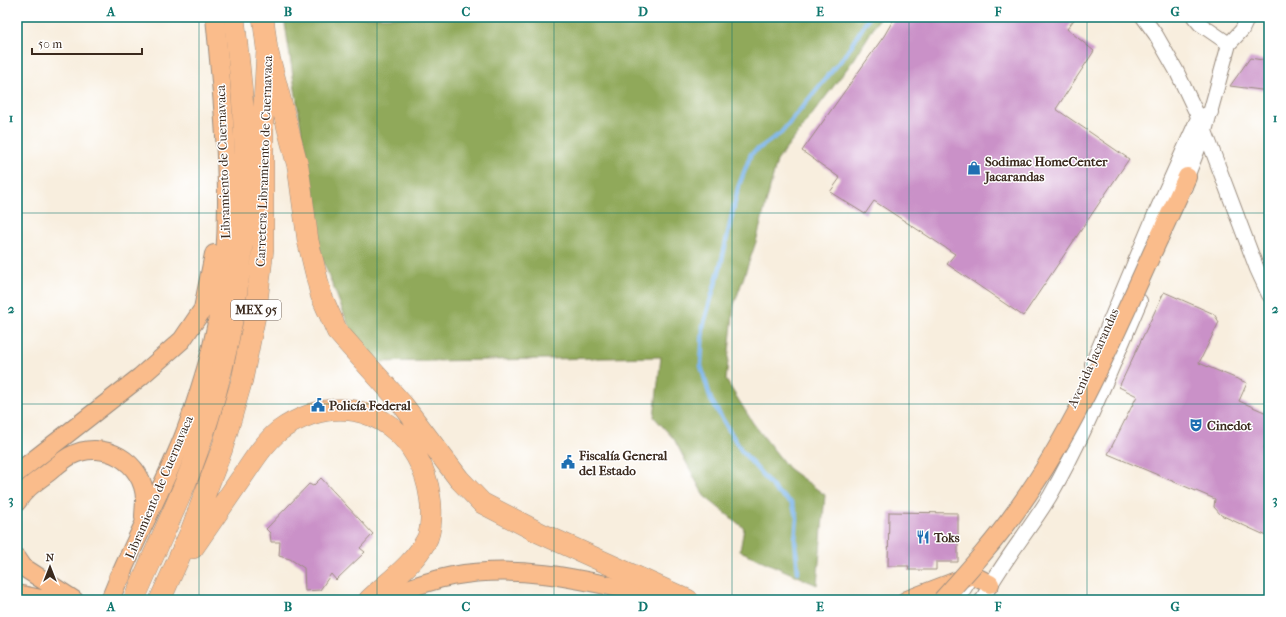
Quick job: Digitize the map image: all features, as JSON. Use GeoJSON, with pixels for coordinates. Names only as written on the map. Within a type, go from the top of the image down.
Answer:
{"type":"FeatureCollection","features":[{"type":"Feature","properties":{"kind":"highway","name":"Carretera Libramiento de Cuernavaca"},"geometry":{"type":"LineString","coordinates":[[139,589],[164,533],[201,442],[222,367],[234,309],[241,246],[245,177],[243,114],[234,17]]}},
{"type":"Feature","properties":{"kind":"highway","name":"Carretera Libramiento de Cuernavaca"},"geometry":{"type":"LineString","coordinates":[[163,594],[191,531],[222,450],[242,380],[256,311],[264,249],[265,185],[263,122],[267,49],[262,17]]}},
{"type":"Feature","properties":{"kind":"highway"},"geometry":{"type":"LineString","coordinates":[[267,49],[298,167],[308,241],[321,295],[336,331],[403,405],[458,479],[482,503],[540,533],[688,600]]}},
{"type":"Feature","properties":{"kind":"highway"},"geometry":{"type":"LineString","coordinates":[[163,594],[262,448],[280,430],[303,417],[327,410],[350,410],[377,417],[400,433],[419,459],[428,484],[432,509],[426,541],[410,563],[369,600]]}},
{"type":"Feature","properties":{"kind":"main road","name":"Libramiento de Cuernavaca"},"geometry":{"type":"LineString","coordinates":[[110,600],[183,438],[206,368],[219,305],[226,247],[226,177],[223,101],[214,17]]}},
{"type":"Feature","properties":{"kind":"main road"},"geometry":{"type":"LineString","coordinates":[[17,473],[140,377],[182,340],[203,309],[213,262],[226,177]]}},
{"type":"Feature","properties":{"kind":"main road"},"geometry":{"type":"LineString","coordinates":[[942,600],[1002,531],[1053,453],[1107,353],[1187,177]]}},
{"type":"Feature","properties":{"kind":"main road"},"geometry":{"type":"LineString","coordinates":[[17,502],[23,491],[70,456],[89,450],[110,451],[127,460],[140,479],[145,498],[143,524]]}},
{"type":"Feature","properties":{"kind":"main road"},"geometry":{"type":"LineString","coordinates":[[17,558],[23,567],[74,600]]}},
{"type":"Feature","properties":{"kind":"main road"},"geometry":{"type":"LineString","coordinates":[[377,600],[407,588],[452,576],[504,571],[550,574],[576,578],[673,600]]}},
{"type":"Feature","properties":{"kind":"main road"},"geometry":{"type":"LineString","coordinates":[[907,600],[972,575],[990,584]]}},
{"type":"Feature","properties":{"kind":"main road"},"geometry":{"type":"LineString","coordinates":[[17,594],[46,600]]}},
{"type":"Feature","properties":{"kind":"street"},"geometry":{"type":"LineString","coordinates":[[1143,17],[1156,34],[1176,70],[1205,131],[1257,269],[1269,295]]}},
{"type":"Feature","properties":{"kind":"street"},"geometry":{"type":"LineString","coordinates":[[1194,17],[1200,24],[1229,44]]}},
{"type":"Feature","properties":{"kind":"street","name":"Avenida Jacarandas"},"geometry":{"type":"LineString","coordinates":[[982,600],[990,584],[1052,491],[1100,394],[1184,196],[1187,177],[1212,112],[1229,44],[1242,30],[1248,17]]}},
{"type":"Feature","properties":{"kind":"street"},"geometry":{"type":"LineString","coordinates":[[1198,118],[1212,112]]}},
{"type":"Feature","properties":{"kind":"street","name":"Avenida Jacarandas"},"geometry":{"type":"LineString","coordinates":[[957,600],[1032,479],[1083,385],[1155,214],[1198,118]]}},
{"type":"Feature","properties":{"kind":"street"},"geometry":{"type":"LineString","coordinates":[[1032,479],[1052,491]]}},
{"type":"Feature","properties":{"kind":"green space"},"geometry":{"type":"Polygon","coordinates":[[[284,17],[880,17],[855,58],[777,161],[756,242],[734,305],[726,380],[753,423],[788,468],[825,495],[817,585],[740,551],[744,528],[704,496],[674,439],[654,417],[661,357],[374,362],[348,324],[320,253],[284,17]]]}},
{"type":"Feature","properties":{"kind":"building","name":"Sodimac HomeCenter Jacarandas"},"geometry":{"type":"Polygon","coordinates":[[[895,17],[1076,17],[1067,29],[1094,51],[1056,109],[1129,159],[1023,316],[947,264],[955,254],[874,201],[865,214],[830,192],[840,178],[802,151],[884,36],[895,17]]]}},
{"type":"Feature","properties":{"kind":"building"},"geometry":{"type":"Polygon","coordinates":[[[1250,58],[1269,61],[1269,91],[1230,86],[1250,58]]]}},
{"type":"Feature","properties":{"kind":"building","name":"Cinedot"},"geometry":{"type":"Polygon","coordinates":[[[1164,292],[1214,314],[1219,322],[1199,363],[1247,383],[1239,401],[1269,414],[1269,437],[1264,448],[1269,450],[1269,537],[1221,515],[1214,507],[1215,499],[1108,454],[1137,396],[1119,387],[1164,292]]]}},
{"type":"Feature","properties":{"kind":"building"},"geometry":{"type":"Polygon","coordinates":[[[321,478],[373,534],[360,548],[365,552],[336,580],[331,574],[320,590],[305,591],[304,568],[290,559],[279,556],[280,542],[271,542],[270,533],[266,529],[309,484],[313,486],[321,478]]]}},
{"type":"Feature","properties":{"kind":"building","name":"Toks"},"geometry":{"type":"Polygon","coordinates":[[[889,512],[958,513],[958,562],[936,562],[936,570],[908,570],[909,566],[888,566],[889,512]]]}},
{"type":"Feature","properties":{"kind":"waterway"},"geometry":{"type":"LineString","coordinates":[[798,572],[795,540],[797,518],[792,503],[777,492],[741,450],[711,400],[701,366],[703,326],[721,264],[738,188],[751,154],[781,133],[846,54],[869,17]]}},
{"type":"Feature","properties":{"kind":"place","name":"Sodimac HomeCenter Jacarandas"},"geometry":{"type":"Point","coordinates":[974,168]}},
{"type":"Feature","properties":{"kind":"place","name":"Policía Federal"},"geometry":{"type":"Point","coordinates":[318,405]}},
{"type":"Feature","properties":{"kind":"place","name":"Cinedot"},"geometry":{"type":"Point","coordinates":[1196,425]}},
{"type":"Feature","properties":{"kind":"place","name":"Fiscalía General del Estado"},"geometry":{"type":"Point","coordinates":[568,462]}},
{"type":"Feature","properties":{"kind":"place","name":"Toks"},"geometry":{"type":"Point","coordinates":[923,537]}}]}
